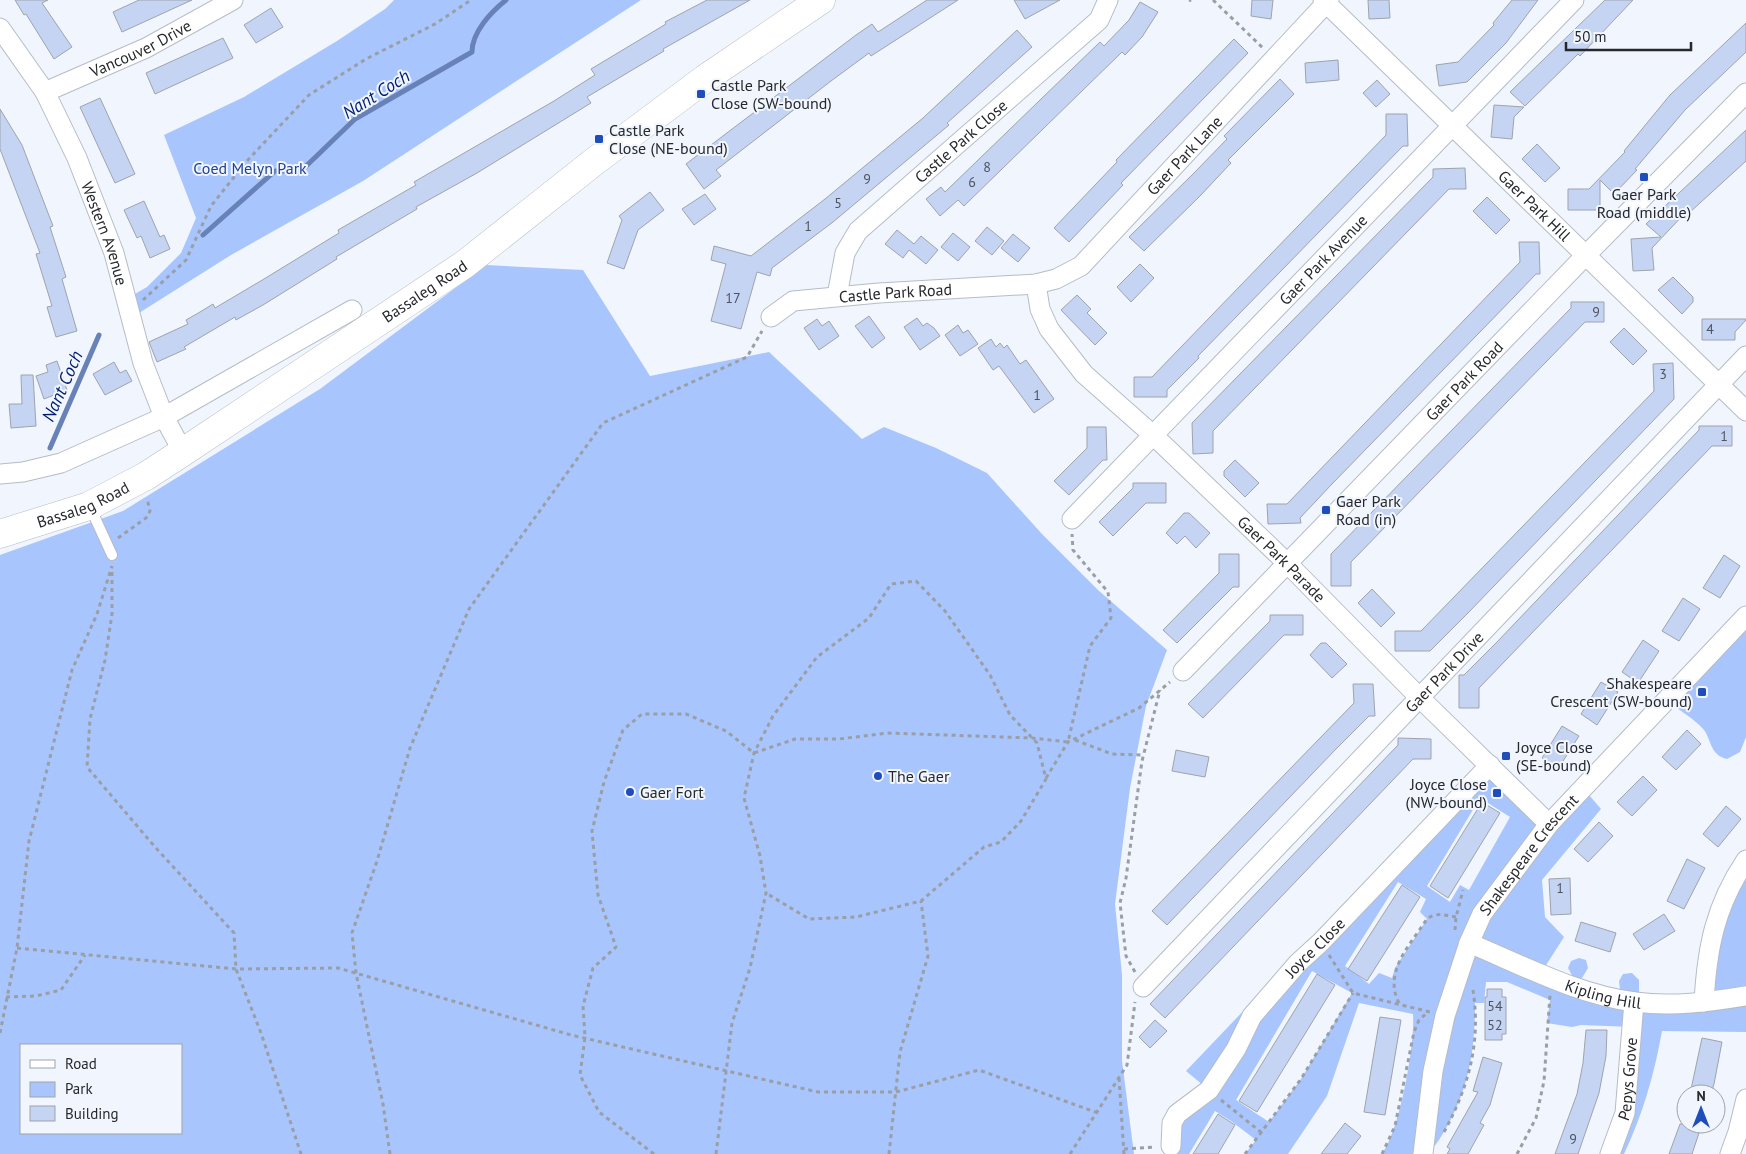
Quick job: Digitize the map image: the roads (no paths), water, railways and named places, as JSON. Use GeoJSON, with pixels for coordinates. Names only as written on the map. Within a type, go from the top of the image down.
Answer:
{"type":"FeatureCollection","features":[{"type":"Feature","properties":{"kind":"street","name":"Vancouver Drive"},"geometry":{"type":"LineString","coordinates":[[45,92],[146,48],[233,0]]}},
{"type":"Feature","properties":{"kind":"street","name":"Bassaleg Road"},"geometry":{"type":"LineString","coordinates":[[0,534],[89,506],[138,480],[183,452],[466,264],[595,161],[706,78],[821,0]]}},
{"type":"Feature","properties":{"kind":"street","name":"Castle Park Close"},"geometry":{"type":"LineString","coordinates":[[837,296],[845,253],[858,231],[1099,20],[1108,0]]}},
{"type":"Feature","properties":{"kind":"street","name":"Gaer Park Avenue"},"geometry":{"type":"LineString","coordinates":[[1072,520],[1574,0]]}},
{"type":"Feature","properties":{"kind":"street","name":"Gaer Park Hill"},"geometry":{"type":"LineString","coordinates":[[1326,1],[1451,127],[1586,254],[1746,411]]}},
{"type":"Feature","properties":{"kind":"street","name":"Gaer Park Lane"},"geometry":{"type":"LineString","coordinates":[[1031,284],[1056,279],[1082,266],[1326,1]]}},
{"type":"Feature","properties":{"kind":"street","name":"Western Avenue"},"geometry":{"type":"LineString","coordinates":[[0,28],[45,92],[96,202],[114,254],[143,364],[164,417],[183,452]]}},
{"type":"Feature","properties":{"kind":"street","name":"Gaer Park Road"},"geometry":{"type":"LineString","coordinates":[[1183,671],[1586,254],[1746,93]]}},
{"type":"Feature","properties":{"kind":"street","name":"Castle Park Road"},"geometry":{"type":"LineString","coordinates":[[771,317],[793,300],[1031,284]]}},
{"type":"Feature","properties":{"kind":"street","name":"Gaer Park Parade"},"geometry":{"type":"LineString","coordinates":[[1031,284],[1049,330],[1084,374],[1153,435],[1287,563],[1419,698],[1549,824]]}},
{"type":"Feature","properties":{"kind":"street"},"geometry":{"type":"LineString","coordinates":[[0,474],[23,472],[61,463],[164,417],[352,310]]}},
{"type":"Feature","properties":{"kind":"street","name":"Gaer Park Drive"},"geometry":{"type":"LineString","coordinates":[[1143,987],[1746,356]]}},
{"type":"Feature","properties":{"kind":"street","name":"Shakespeare Crescent"},"geometry":{"type":"LineString","coordinates":[[1423,1154],[1433,1071],[1436,1014],[1482,914],[1549,824],[1746,616]]}},
{"type":"Feature","properties":{"kind":"street","name":"Joyce Close"},"geometry":{"type":"LineString","coordinates":[[1170,1146],[1172,1123],[1177,1114],[1209,1090],[1236,1049],[1252,1016],[1298,963],[1321,942],[1490,765]]}},
{"type":"Feature","properties":{"kind":"street"},"geometry":{"type":"LineString","coordinates":[[1704,1002],[1706,959],[1712,930],[1722,903],[1746,860]]}},
{"type":"Feature","properties":{"kind":"street","name":"Kipling Hill"},"geometry":{"type":"LineString","coordinates":[[1466,950],[1590,991],[1634,1002],[1669,1005],[1745,1001]]}},
{"type":"Feature","properties":{"kind":"street","name":"Pepys Grove"},"geometry":{"type":"LineString","coordinates":[[1610,1154],[1625,1113],[1630,1071],[1634,1002]]}},
{"type":"Feature","properties":{"kind":"street"},"geometry":{"type":"LineString","coordinates":[[1730,1154],[1738,1132],[1746,1099]]}},
{"type":"Feature","properties":{"kind":"lane"},"geometry":{"type":"LineString","coordinates":[[89,506],[114,554]]}},
{"type":"Feature","properties":{"kind":"waterway","name":"Nant Coch"},"geometry":{"type":"LineString","coordinates":[[203,235],[275,171],[301,171],[355,119],[472,52],[475,37],[483,23],[506,0]]}},
{"type":"Feature","properties":{"kind":"waterway","name":"Nant Coch"},"geometry":{"type":"LineString","coordinates":[[50,448],[99,335]]}},
{"type":"Feature","properties":{"kind":"place","name":"Castle Park Close (SW-bound)"},"geometry":{"type":"Point","coordinates":[701,94]}},
{"type":"Feature","properties":{"kind":"place","name":"Castle Park Close (NE-bound)"},"geometry":{"type":"Point","coordinates":[599,139]}},
{"type":"Feature","properties":{"kind":"place","name":"Gaer Park Road (middle)"},"geometry":{"type":"Point","coordinates":[1644,177]}},
{"type":"Feature","properties":{"kind":"place","name":"Gaer Park Road (in)"},"geometry":{"type":"Point","coordinates":[1326,510]}},
{"type":"Feature","properties":{"kind":"place","name":"Shakespeare Crescent (SW-bound)"},"geometry":{"type":"Point","coordinates":[1702,692]}},
{"type":"Feature","properties":{"kind":"place","name":"Joyce Close (SE-bound)"},"geometry":{"type":"Point","coordinates":[1506,756]}},
{"type":"Feature","properties":{"kind":"place","name":"The Gaer"},"geometry":{"type":"Point","coordinates":[878,776]}},
{"type":"Feature","properties":{"kind":"place","name":"Gaer Fort"},"geometry":{"type":"Point","coordinates":[630,792]}},
{"type":"Feature","properties":{"kind":"place","name":"Joyce Close (NW-bound)"},"geometry":{"type":"Point","coordinates":[1497,793]}},
{"type":"Feature","properties":{"kind":"park label","name":"Coed Melyn Park"},"geometry":{"type":"Point","coordinates":[250,168]}}]}
